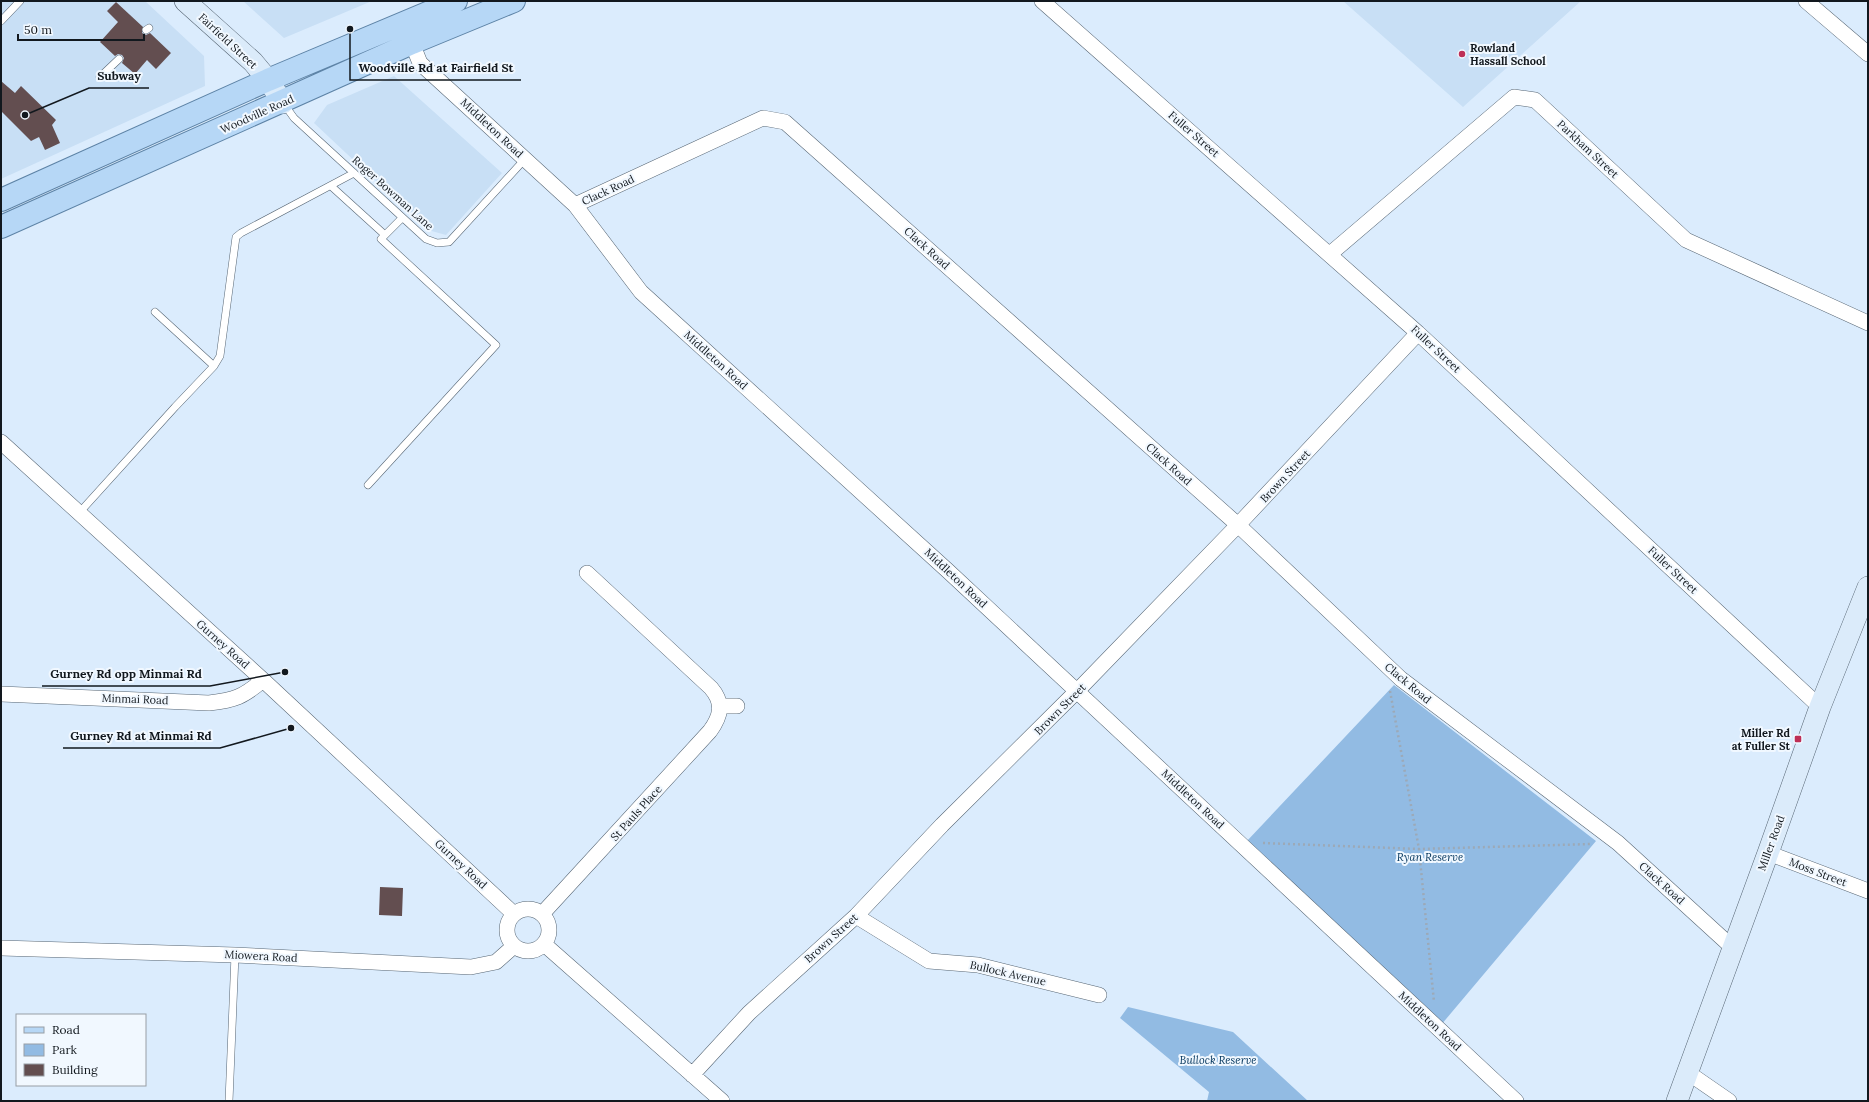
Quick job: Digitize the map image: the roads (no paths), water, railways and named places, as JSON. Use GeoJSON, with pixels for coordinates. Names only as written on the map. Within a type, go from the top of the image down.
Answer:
{"type":"FeatureCollection","features":[{"type":"Feature","properties":{"kind":"main road"},"geometry":{"type":"LineString","coordinates":[[1,200],[268,80],[456,1]]}},
{"type":"Feature","properties":{"kind":"main road","name":"Woodville Road"},"geometry":{"type":"LineString","coordinates":[[1,227],[412,44],[514,1]]}},
{"type":"Feature","properties":{"kind":"street","name":"Fairfield Street"},"geometry":{"type":"LineString","coordinates":[[185,1],[253,62],[283,102]]}},
{"type":"Feature","properties":{"kind":"street","name":"Fuller Street"},"geometry":{"type":"LineString","coordinates":[[1042,1],[1418,333],[1820,707]]}},
{"type":"Feature","properties":{"kind":"street"},"geometry":{"type":"LineString","coordinates":[[1806,1],[1868,54]]}},
{"type":"Feature","properties":{"kind":"street","name":"Middleton Road"},"geometry":{"type":"LineString","coordinates":[[412,44],[420,63],[575,205],[641,292],[948,571],[1516,1101]]}},
{"type":"Feature","properties":{"kind":"street","name":"Parkham Street"},"geometry":{"type":"LineString","coordinates":[[1330,254],[1514,97],[1535,100],[1686,240],[1868,323]]}},
{"type":"Feature","properties":{"kind":"street","name":"Clack Road"},"geometry":{"type":"LineString","coordinates":[[575,205],[763,118],[785,122],[1238,525],[1401,679],[1618,843],[1733,948]]}},
{"type":"Feature","properties":{"kind":"street","name":"Brown Street"},"geometry":{"type":"LineString","coordinates":[[692,1075],[749,1013],[856,916],[942,825],[1077,691],[1238,525],[1418,333]]}},
{"type":"Feature","properties":{"kind":"street","name":"Gurney Road"},"geometry":{"type":"LineString","coordinates":[[1,442],[263,680],[514,914]]}},
{"type":"Feature","properties":{"kind":"street"},"geometry":{"type":"LineString","coordinates":[[587,573],[711,688],[719,700],[720,706],[737,706]]}},
{"type":"Feature","properties":{"kind":"street","name":"Miller Road"},"geometry":{"type":"LineString","coordinates":[[1677,1101],[1820,707],[1868,587]]}},
{"type":"Feature","properties":{"kind":"street","name":"Minmai Road"},"geometry":{"type":"LineString","coordinates":[[1,694],[209,703],[238,698],[248,693],[263,680]]}},
{"type":"Feature","properties":{"kind":"street","name":"St Pauls Place"},"geometry":{"type":"LineString","coordinates":[[542,914],[710,731],[719,716],[720,706]]}},
{"type":"Feature","properties":{"kind":"street","name":"Moss Street"},"geometry":{"type":"LineString","coordinates":[[1768,853],[1868,891]]}},
{"type":"Feature","properties":{"kind":"street"},"geometry":{"type":"LineString","coordinates":[[525,909],[537,911],[542,914],[546,919],[549,932],[544,944],[532,951],[519,950],[514,946],[509,940],[507,926],[514,914],[525,909]]}},
{"type":"Feature","properties":{"kind":"street","name":"Bullock Avenue"},"geometry":{"type":"LineString","coordinates":[[856,916],[929,961],[978,965],[1099,995]]}},
{"type":"Feature","properties":{"kind":"street"},"geometry":{"type":"LineString","coordinates":[[544,944],[722,1101]]}},
{"type":"Feature","properties":{"kind":"street","name":"Miowera Road"},"geometry":{"type":"LineString","coordinates":[[1,948],[235,955],[471,967],[496,962],[514,946]]}},
{"type":"Feature","properties":{"kind":"street"},"geometry":{"type":"LineString","coordinates":[[1688,1072],[1729,1101]]}},
{"type":"Feature","properties":{"kind":"lane"},"geometry":{"type":"LineString","coordinates":[[1,21],[20,1]]}},
{"type":"Feature","properties":{"kind":"lane"},"geometry":{"type":"LineString","coordinates":[[100,77],[119,59]]}},
{"type":"Feature","properties":{"kind":"lane","name":"Roger Bowman Lane"},"geometry":{"type":"LineString","coordinates":[[283,102],[294,118],[402,218],[426,239],[437,243],[449,242],[525,159]]}},
{"type":"Feature","properties":{"kind":"lane"},"geometry":{"type":"LineString","coordinates":[[80,513],[175,407],[214,366],[220,356],[225,329],[236,237],[354,174]]}},
{"type":"Feature","properties":{"kind":"lane"},"geometry":{"type":"LineString","coordinates":[[330,186],[385,235]]}},
{"type":"Feature","properties":{"kind":"lane"},"geometry":{"type":"LineString","coordinates":[[368,485],[496,346],[382,239],[402,218]]}},
{"type":"Feature","properties":{"kind":"lane"},"geometry":{"type":"LineString","coordinates":[[155,312],[214,366]]}},
{"type":"Feature","properties":{"kind":"lane"},"geometry":{"type":"LineString","coordinates":[[229,1101],[235,955]]}},
{"type":"Feature","properties":{"kind":"place","name":"Woodville Rd at Fairfield St"},"geometry":{"type":"Point","coordinates":[350,29]}},
{"type":"Feature","properties":{"kind":"place","name":"Rowland Hassall School"},"geometry":{"type":"Point","coordinates":[1462,54]}},
{"type":"Feature","properties":{"kind":"place","name":"Subway"},"geometry":{"type":"Point","coordinates":[25,115]}},
{"type":"Feature","properties":{"kind":"place","name":"Gurney Rd opp Minmai Rd"},"geometry":{"type":"Point","coordinates":[285,672]}},
{"type":"Feature","properties":{"kind":"place","name":"Gurney Rd at Minmai Rd"},"geometry":{"type":"Point","coordinates":[291,728]}},
{"type":"Feature","properties":{"kind":"place","name":"Miller Rd at Fuller St"},"geometry":{"type":"Point","coordinates":[1798,739]}},
{"type":"Feature","properties":{"kind":"park label","name":"Ryan Reserve"},"geometry":{"type":"Point","coordinates":[1430,857]}},
{"type":"Feature","properties":{"kind":"park label","name":"Bullock Reserve"},"geometry":{"type":"Point","coordinates":[1218,1060]}}]}
